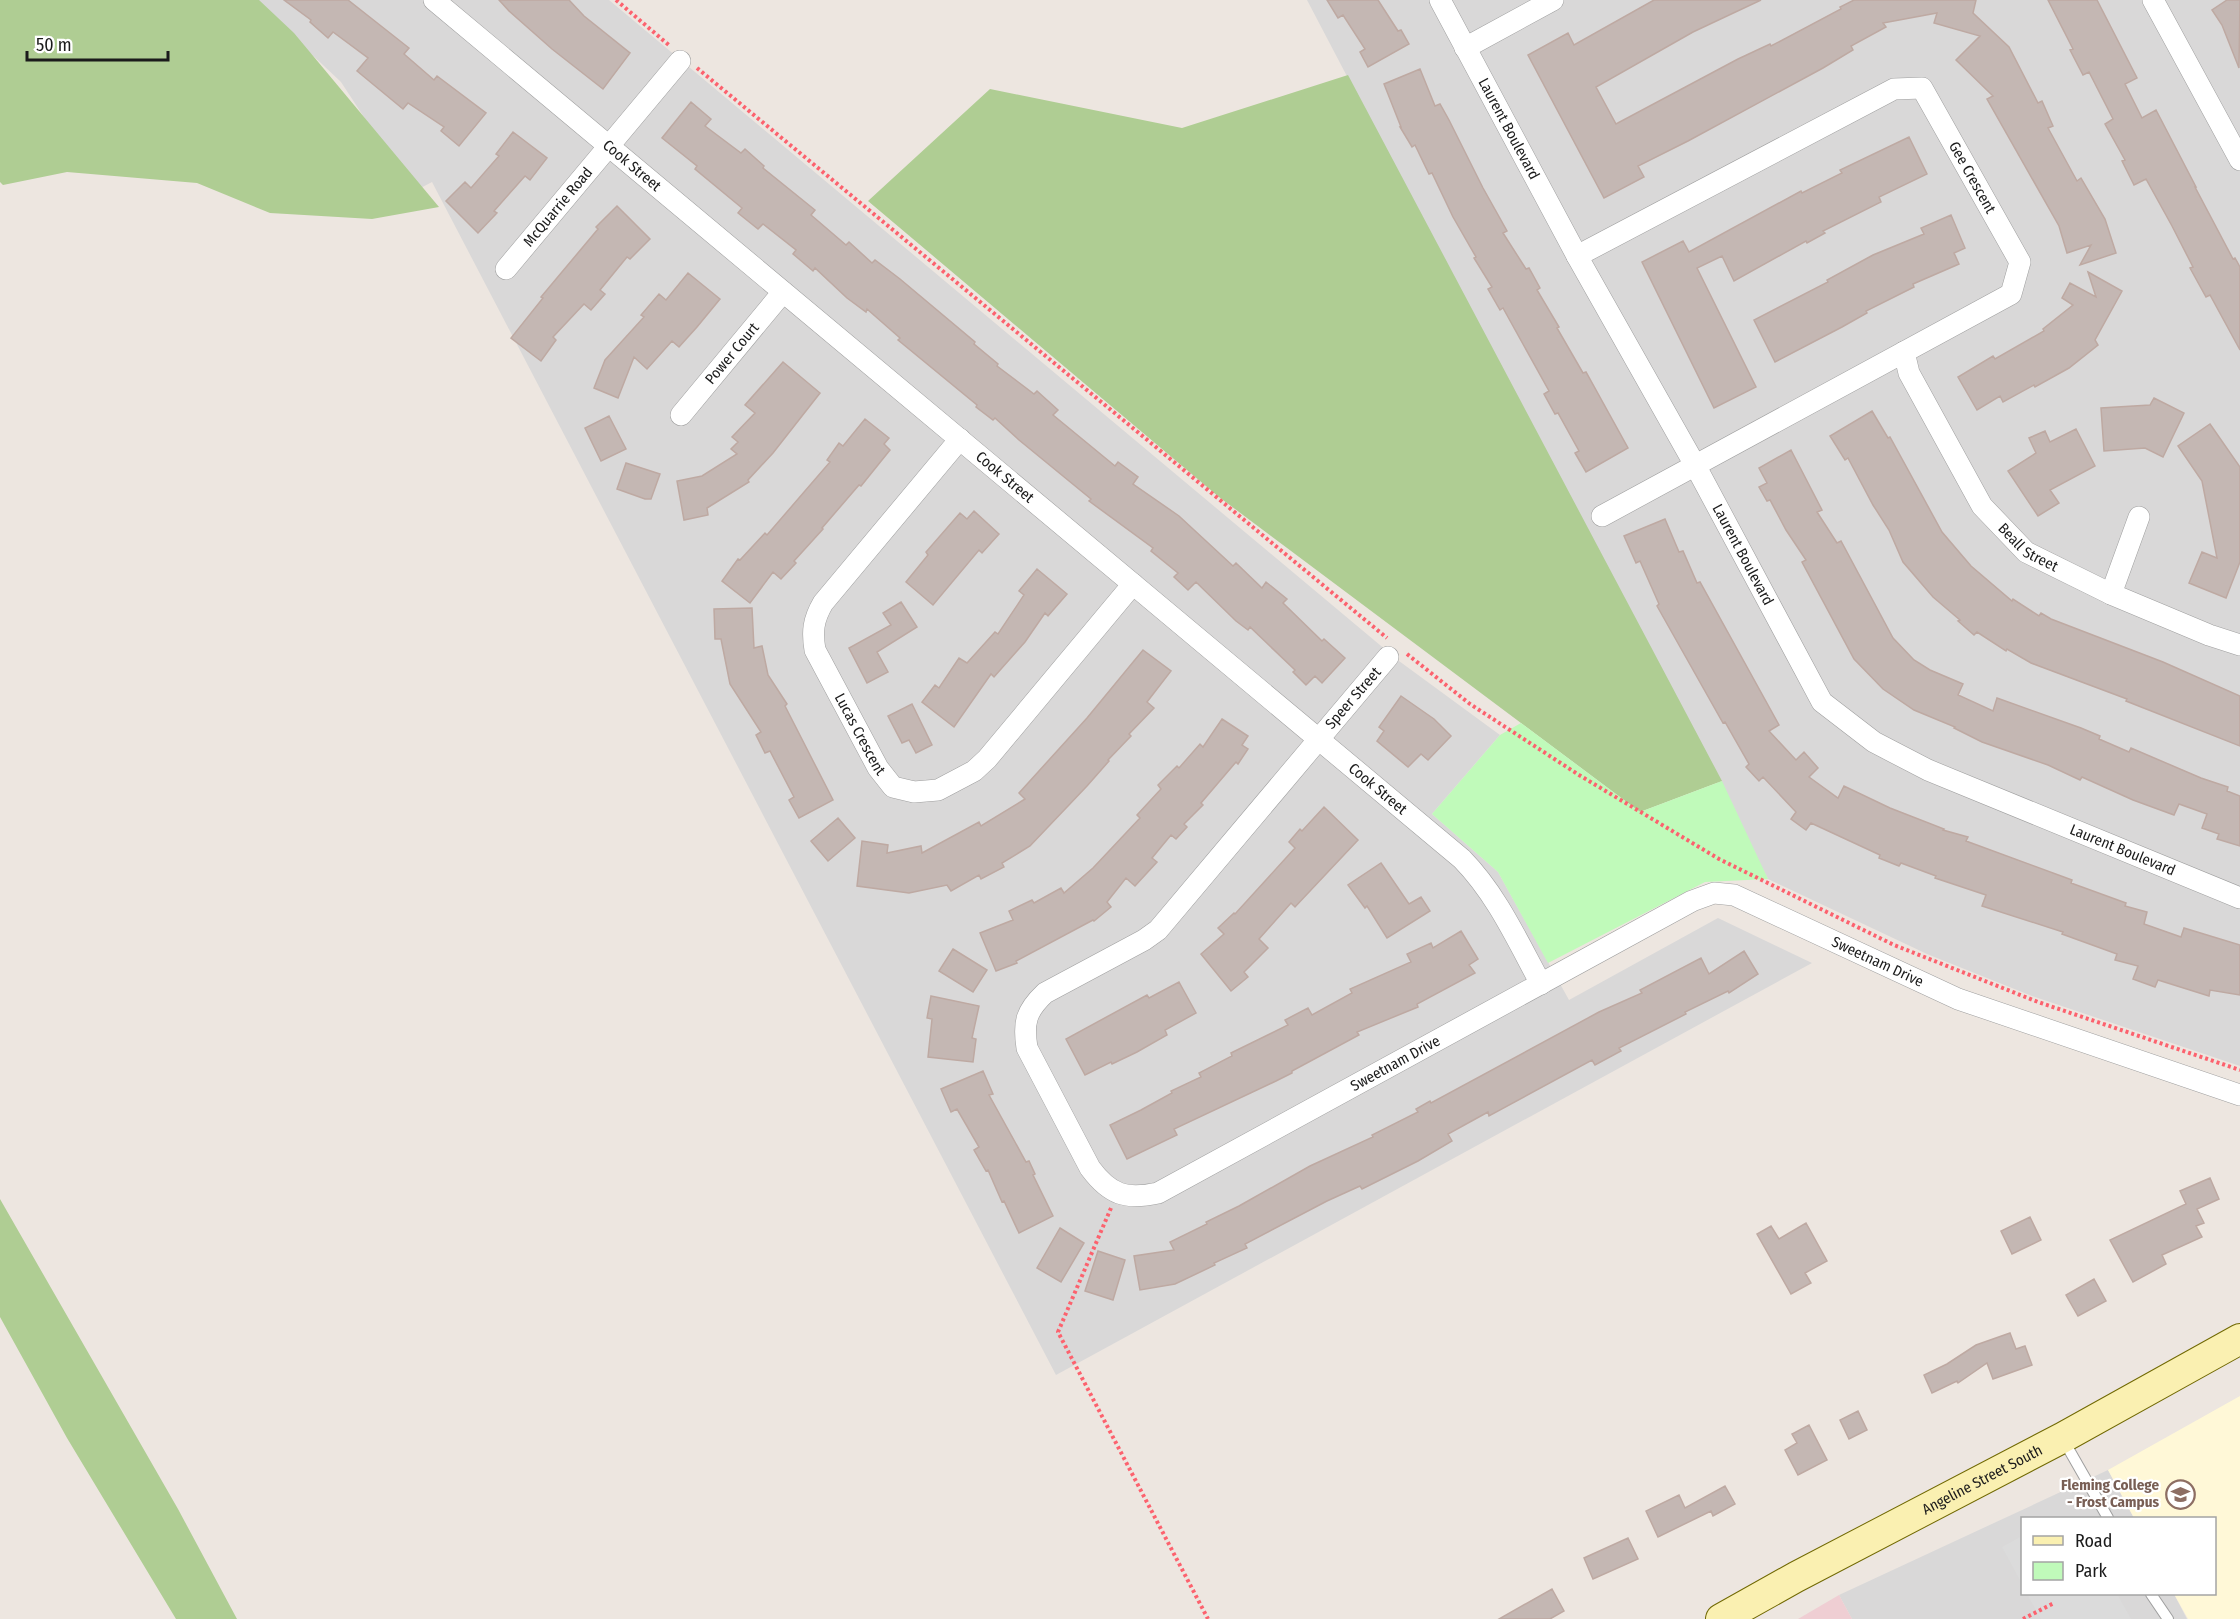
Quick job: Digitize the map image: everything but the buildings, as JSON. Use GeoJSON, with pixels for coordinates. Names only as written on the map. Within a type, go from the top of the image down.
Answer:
{"type":"FeatureCollection","features":[{"type":"Feature","properties":{"kind":"main road","name":"Angeline Street South"},"geometry":{"type":"LineString","coordinates":[[1721,1619],[1796,1577],[2062,1438],[2240,1339]]}},
{"type":"Feature","properties":{"kind":"street","name":"Cook Street"},"geometry":{"type":"LineString","coordinates":[[434,0],[1462,859],[1481,878],[1495,899],[1541,984]]}},
{"type":"Feature","properties":{"kind":"street","name":"Laurent Boulevard"},"geometry":{"type":"LineString","coordinates":[[1440,0],[1577,256],[1695,465],[1822,702],[1874,742],[1928,770],[2240,898]]}},
{"type":"Feature","properties":{"kind":"street"},"geometry":{"type":"LineString","coordinates":[[1465,48],[1553,0]]}},
{"type":"Feature","properties":{"kind":"street"},"geometry":{"type":"LineString","coordinates":[[2153,0],[2240,160]]}},
{"type":"Feature","properties":{"kind":"street","name":"McQuarrie Road"},"geometry":{"type":"LineString","coordinates":[[506,269],[683,59]]}},
{"type":"Feature","properties":{"kind":"street","name":"Gee Crescent"},"geometry":{"type":"LineString","coordinates":[[1577,256],[1894,89],[1922,88],[2020,262],[2011,294],[1695,465]]}},
{"type":"Feature","properties":{"kind":"street","name":"Power Court"},"geometry":{"type":"LineString","coordinates":[[681,415],[783,292]]}},
{"type":"Feature","properties":{"kind":"street","name":"Beall Street"},"geometry":{"type":"LineString","coordinates":[[1904,352],[1909,374],[1982,506],[2026,552],[2111,594],[2209,635],[2240,645]]}},
{"type":"Feature","properties":{"kind":"street","name":"Lucas Crescent"},"geometry":{"type":"LineString","coordinates":[[960,439],[823,603],[815,616],[812,632],[815,650],[878,768],[893,787],[914,792],[938,790],[974,771],[987,759],[1133,584]]}},
{"type":"Feature","properties":{"kind":"street"},"geometry":{"type":"LineString","coordinates":[[1602,516],[1695,465]]}},
{"type":"Feature","properties":{"kind":"street"},"geometry":{"type":"LineString","coordinates":[[2111,594],[2139,517]]}},
{"type":"Feature","properties":{"kind":"street","name":"Speer Street"},"geometry":{"type":"LineString","coordinates":[[1318,739],[1396,651]]}},
{"type":"Feature","properties":{"kind":"street"},"geometry":{"type":"LineString","coordinates":[[1117,1193],[1101,1184],[1089,1168],[1027,1048],[1025,1032],[1027,1017],[1045,993],[1144,940],[1158,930],[1318,739]]}},
{"type":"Feature","properties":{"kind":"street","name":"Sweetnam Drive"},"geometry":{"type":"LineString","coordinates":[[1117,1193],[1137,1197],[1158,1193],[1692,901],[1714,893],[1734,895],[1958,999],[2240,1095]]}},
{"type":"Feature","properties":{"kind":"lane"},"geometry":{"type":"LineString","coordinates":[[2062,1438],[2107,1517]]}},
{"type":"Feature","properties":{"kind":"lane"},"geometry":{"type":"LineString","coordinates":[[2152,1595],[2168,1619]]}},
{"type":"Feature","properties":{"kind":"path"},"geometry":{"type":"LineString","coordinates":[[616,0],[683,59],[1396,651],[1470,704],[1579,775],[1719,859],[1894,945],[2038,1002],[2240,1070]]}},
{"type":"Feature","properties":{"kind":"path"},"geometry":{"type":"LineString","coordinates":[[1117,1193],[1058,1332],[1208,1619]]}},
{"type":"Feature","properties":{"kind":"path"},"geometry":{"type":"LineString","coordinates":[[2023,1619],[2054,1604]]}},
{"type":"Feature","properties":{"kind":"shaded area"},"geometry":{"type":"Polygon","coordinates":[[[254,0],[609,0],[1399,661],[1500,735],[1432,814],[1498,872],[1569,1000],[1718,918],[1812,963],[1056,1375],[432,182],[413,192],[341,82],[254,0]]]}},
{"type":"Feature","properties":{"kind":"shaded area"},"geometry":{"type":"Polygon","coordinates":[[[1307,0],[2240,0],[2240,1066],[2032,996],[1927,954],[1768,879],[1307,0]]]}},
{"type":"Feature","properties":{"kind":"shaded area","name":"Fleming College - Frost Campus"},"geometry":{"type":"Polygon","coordinates":[[[2240,1396],[2240,1619],[2188,1619],[2175,1595],[2216,1595],[2216,1517],[2133,1517],[2108,1470],[2240,1396]]]}},
{"type":"Feature","properties":{"kind":"shaded area"},"geometry":{"type":"Polygon","coordinates":[[[2108,1470],[2133,1517],[2021,1517],[2021,1595],[2175,1595],[2187,1619],[1852,1619],[1839,1595],[2108,1470]]]}},
{"type":"Feature","properties":{"kind":"shaded area"},"geometry":{"type":"Polygon","coordinates":[[[2021,1537],[2021,1582],[2002,1547],[2021,1537]]]}},
{"type":"Feature","properties":{"kind":"shaded area"},"geometry":{"type":"Polygon","coordinates":[[[1839,1595],[1852,1619],[1798,1619],[1839,1595]]]}},
{"type":"Feature","properties":{"kind":"shaded area"},"geometry":{"type":"Polygon","coordinates":[[[2028,1595],[2118,1595],[2131,1619],[2041,1619],[2028,1595]]]}},
{"type":"Feature","properties":{"kind":"green space"},"geometry":{"type":"Polygon","coordinates":[[[0,0],[259,0],[294,33],[439,207],[372,219],[270,213],[197,183],[67,172],[3,185],[0,182],[0,0]]]}},
{"type":"Feature","properties":{"kind":"green space"},"geometry":{"type":"Polygon","coordinates":[[[1348,75],[1722,781],[1640,812],[1219,497],[868,201],[990,89],[1182,128],[1348,75]]]}},
{"type":"Feature","properties":{"kind":"green space"},"geometry":{"type":"Polygon","coordinates":[[[1521,723],[1640,812],[1722,781],[1768,879],[1705,882],[1548,963],[1498,872],[1432,814],[1500,735],[1521,723]]]}},
{"type":"Feature","properties":{"kind":"green space"},"geometry":{"type":"Polygon","coordinates":[[[0,1199],[178,1509],[237,1619],[176,1619],[67,1438],[0,1317],[0,1199]]]}},
{"type":"Feature","properties":{"kind":"place","name":"Fleming College - Frost Campus"},"geometry":{"type":"Point","coordinates":[2180,1494]}}]}
